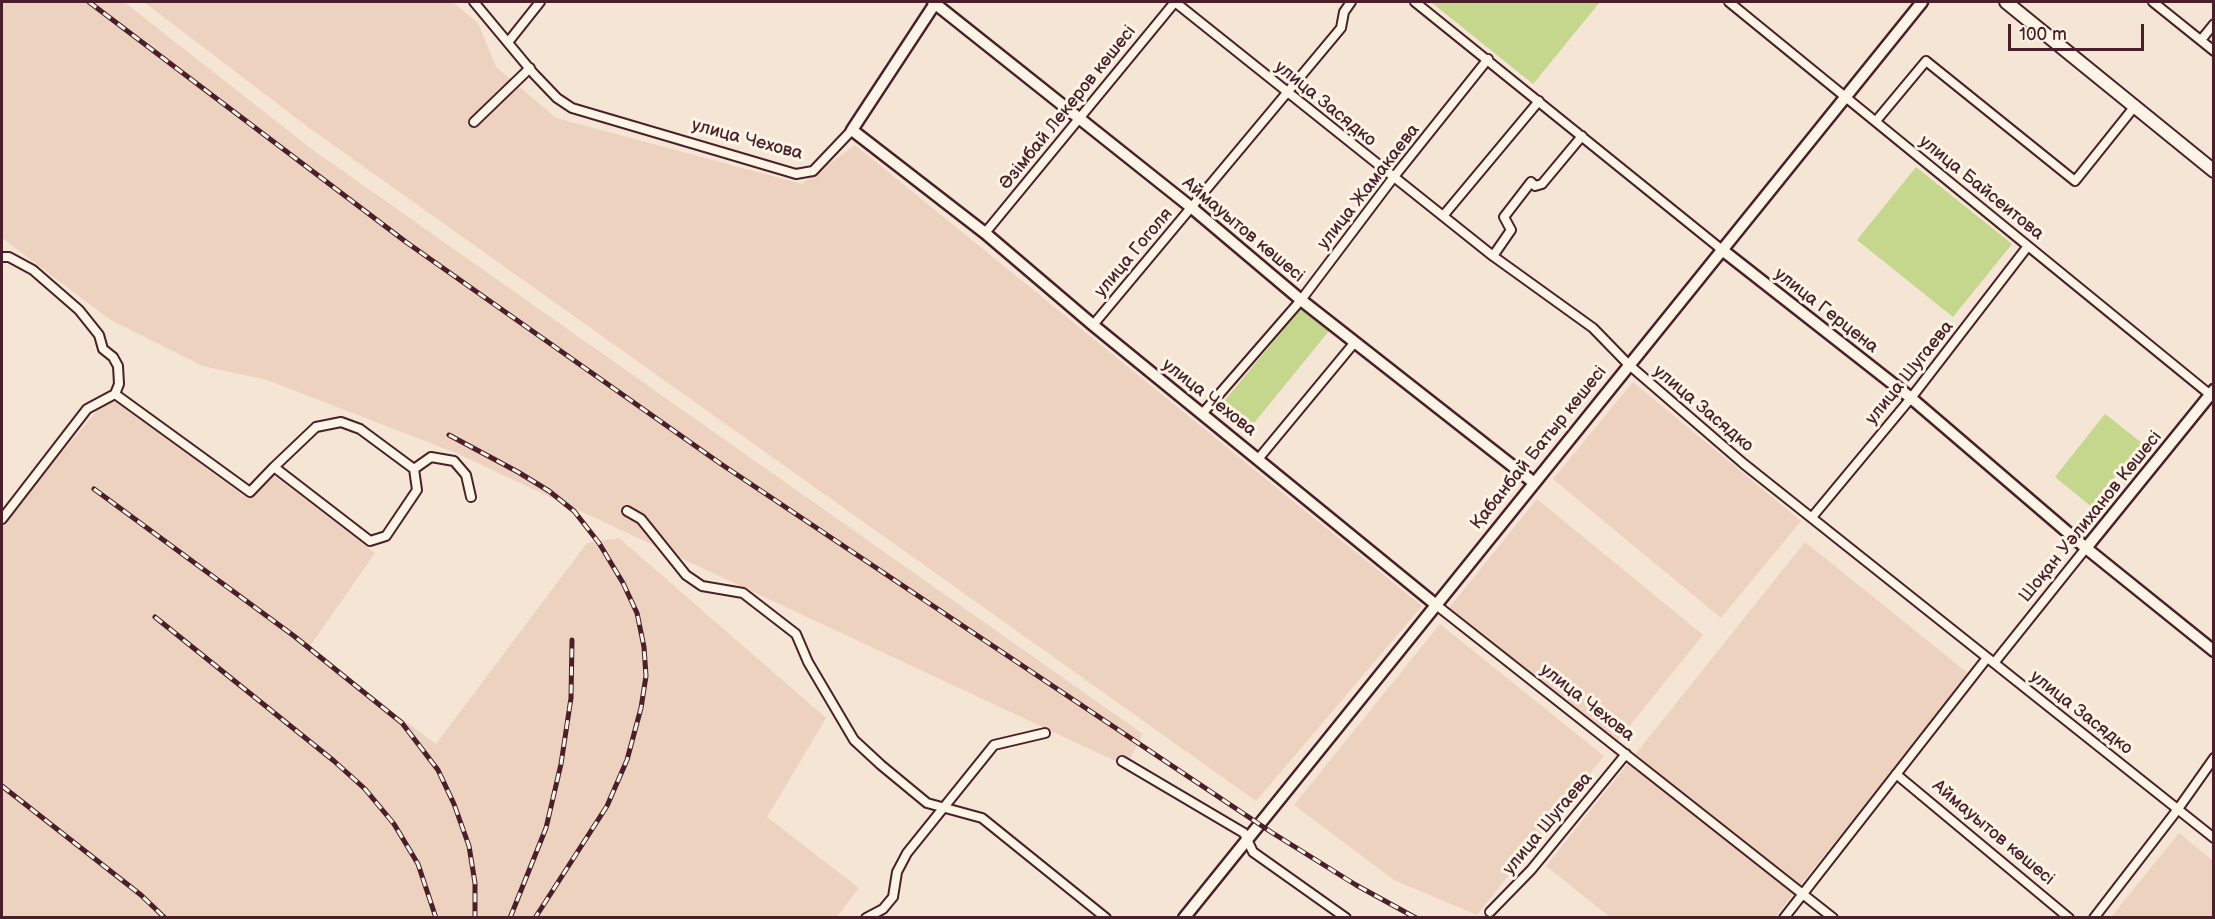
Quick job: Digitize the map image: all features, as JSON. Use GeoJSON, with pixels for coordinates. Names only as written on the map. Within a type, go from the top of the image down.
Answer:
{"type":"FeatureCollection","features":[{"type":"Feature","properties":{"kind":"main road"},"geometry":{"type":"LineString","coordinates":[[2006,2],[2214,171]]}},
{"type":"Feature","properties":{"kind":"street","name":"улица Чехова"},"geometry":{"type":"LineString","coordinates":[[474,2],[557,98],[572,108],[796,174],[813,171],[852,130],[985,233],[1093,326],[1259,458],[1435,604],[1833,918]]}},
{"type":"Feature","properties":{"kind":"street"},"geometry":{"type":"LineString","coordinates":[[509,41],[540,2]]}},
{"type":"Feature","properties":{"kind":"street"},"geometry":{"type":"LineString","coordinates":[[852,130],[935,2]]}},
{"type":"Feature","properties":{"kind":"street","name":"Аймауытов көшесі"},"geometry":{"type":"LineString","coordinates":[[935,2],[1192,208],[1301,300],[1533,482]]}},
{"type":"Feature","properties":{"kind":"street","name":"улица Засядко"},"geometry":{"type":"LineString","coordinates":[[1175,2],[1493,256],[1593,328],[1628,364],[1744,464],[1813,516],[1990,661],[2214,838]]}},
{"type":"Feature","properties":{"kind":"street","name":"Әзімбай Лекеров көшесі"},"geometry":{"type":"LineString","coordinates":[[985,233],[1175,2]]}},
{"type":"Feature","properties":{"kind":"street","name":"улица Гоголя"},"geometry":{"type":"LineString","coordinates":[[1093,326],[1341,28],[1344,12],[1351,2]]}},
{"type":"Feature","properties":{"kind":"street","name":"улица Герцена"},"geometry":{"type":"LineString","coordinates":[[1415,2],[1911,399],[2086,548],[2214,651]]}},
{"type":"Feature","properties":{"kind":"street","name":"улица Байсеитова"},"geometry":{"type":"LineString","coordinates":[[1729,2],[2212,394]]}},
{"type":"Feature","properties":{"kind":"street","name":"Қабанбай Батыр көшесі"},"geometry":{"type":"LineString","coordinates":[[1184,918],[1628,364],[1922,2]]}},
{"type":"Feature","properties":{"kind":"street"},"geometry":{"type":"LineString","coordinates":[[2153,2],[2214,51]]}},
{"type":"Feature","properties":{"kind":"street"},"geometry":{"type":"LineString","coordinates":[[2201,40],[2214,24]]}},
{"type":"Feature","properties":{"kind":"street","name":"улица Жамакаева"},"geometry":{"type":"LineString","coordinates":[[1202,414],[1301,300],[1393,178],[1488,59]]}},
{"type":"Feature","properties":{"kind":"street"},"geometry":{"type":"LineString","coordinates":[[1876,121],[1926,61],[2076,181],[2135,106]]}},
{"type":"Feature","properties":{"kind":"street"},"geometry":{"type":"LineString","coordinates":[[474,122],[530,68]]}},
{"type":"Feature","properties":{"kind":"street"},"geometry":{"type":"LineString","coordinates":[[1443,216],[1539,101]]}},
{"type":"Feature","properties":{"kind":"street"},"geometry":{"type":"LineString","coordinates":[[1493,256],[1511,230],[1504,217],[1530,182],[1535,186],[1542,184],[1582,136]]}},
{"type":"Feature","properties":{"kind":"street","name":"улица Шугаева"},"geometry":{"type":"LineString","coordinates":[[1813,516],[1911,399],[2028,246]]}},
{"type":"Feature","properties":{"kind":"street"},"geometry":{"type":"LineString","coordinates":[[2,256],[9,257],[33,270],[78,310],[99,335],[103,350],[113,357],[118,366],[119,384],[116,394],[87,410],[2,519]]}},
{"type":"Feature","properties":{"kind":"street"},"geometry":{"type":"LineString","coordinates":[[1259,458],[1355,342]]}},
{"type":"Feature","properties":{"kind":"street"},"geometry":{"type":"LineString","coordinates":[[116,394],[250,492],[274,466],[316,427],[341,422],[360,429],[414,470],[417,490],[386,536],[370,541],[274,466]]}},
{"type":"Feature","properties":{"kind":"street","name":"Шоқан Уәлиханов Көшесі"},"geometry":{"type":"LineString","coordinates":[[1896,774],[2212,394]]}},
{"type":"Feature","properties":{"kind":"street"},"geometry":{"type":"LineString","coordinates":[[414,470],[431,458],[454,461],[466,475],[471,497]]}},
{"type":"Feature","properties":{"kind":"street"},"geometry":{"type":"LineString","coordinates":[[627,511],[641,519],[686,574],[702,586],[743,593],[796,634],[808,662],[854,740],[927,804],[982,818],[1106,918]]}},
{"type":"Feature","properties":{"kind":"street"},"geometry":{"type":"LineString","coordinates":[[867,918],[883,909],[893,897],[897,872],[907,853],[994,745],[1045,733]]}},
{"type":"Feature","properties":{"kind":"street","name":"улица Шугаева"},"geometry":{"type":"LineString","coordinates":[[1490,912],[1531,870],[1626,754]]}},
{"type":"Feature","properties":{"kind":"street"},"geometry":{"type":"LineString","coordinates":[[2094,918],[2214,758]]}},
{"type":"Feature","properties":{"kind":"street"},"geometry":{"type":"LineString","coordinates":[[1122,761],[1244,833],[1253,852],[1346,918]]}},
{"type":"Feature","properties":{"kind":"street"},"geometry":{"type":"LineString","coordinates":[[1784,918],[1896,774]]}},
{"type":"Feature","properties":{"kind":"street","name":"Аймауытов көшесі"},"geometry":{"type":"LineString","coordinates":[[1896,774],[2069,918]]}},
{"type":"Feature","properties":{"kind":"shaded area"},"geometry":{"type":"Polygon","coordinates":[[[2,2],[124,2],[313,150],[1143,734],[1126,766],[456,453],[267,380],[203,366],[109,319],[2,238],[2,2]]]}},
{"type":"Feature","properties":{"kind":"shaded area"},"geometry":{"type":"Polygon","coordinates":[[[144,2],[452,2],[478,23],[496,67],[556,118],[802,184],[855,145],[1422,606],[1256,801],[308,127],[144,2]]]}},
{"type":"Feature","properties":{"kind":"shaded area"},"geometry":{"type":"Polygon","coordinates":[[[1633,382],[1801,521],[1721,618],[1553,479],[1633,382]]]}},
{"type":"Feature","properties":{"kind":"shaded area"},"geometry":{"type":"Polygon","coordinates":[[[109,397],[244,496],[271,473],[375,553],[308,649],[436,744],[587,543],[619,538],[826,718],[767,817],[859,888],[836,918],[2,918],[2,522],[109,397]]]}},
{"type":"Feature","properties":{"kind":"shaded area"},"geometry":{"type":"Polygon","coordinates":[[[1537,499],[1703,635],[1615,744],[1449,608],[1537,499]]]}},
{"type":"Feature","properties":{"kind":"shaded area"},"geometry":{"type":"Polygon","coordinates":[[[1805,542],[1969,674],[1775,917],[1610,917],[1546,866],[1805,542]]]}},
{"type":"Feature","properties":{"kind":"shaded area"},"geometry":{"type":"Polygon","coordinates":[[[1440,624],[1604,756],[1477,915],[1394,880],[1294,805],[1440,624]]]}},
{"type":"Feature","properties":{"kind":"shaded area"},"geometry":{"type":"Polygon","coordinates":[[[2179,833],[2213,861],[2213,917],[2111,917],[2179,833]]]}},
{"type":"Feature","properties":{"kind":"green space"},"geometry":{"type":"Polygon","coordinates":[[[1431,2],[1600,2],[1533,84],[1431,2]]]}},
{"type":"Feature","properties":{"kind":"green space"},"geometry":{"type":"Polygon","coordinates":[[[1916,167],[2012,244],[1953,317],[1857,240],[1916,167]]]}},
{"type":"Feature","properties":{"kind":"green space"},"geometry":{"type":"Polygon","coordinates":[[[1301,308],[1329,331],[1250,428],[1221,405],[1301,308]]]}},
{"type":"Feature","properties":{"kind":"green space"},"geometry":{"type":"Polygon","coordinates":[[[2105,414],[2142,443],[2092,507],[2055,477],[2105,414]]]}},
{"type":"Feature","properties":{"kind":"railway"},"geometry":{"type":"LineString","coordinates":[[89,2],[406,242],[721,464],[1271,832],[1356,885],[1416,918]]}},
{"type":"Feature","properties":{"kind":"railway"},"geometry":{"type":"LineString","coordinates":[[449,435],[518,472],[549,491],[574,511],[599,543],[623,583],[637,613],[644,647],[646,676],[641,708],[627,760],[607,806],[535,918]]}},
{"type":"Feature","properties":{"kind":"railway"},"geometry":{"type":"LineString","coordinates":[[94,489],[294,636],[402,723],[438,770],[454,804],[469,846],[475,883],[475,918]]}},
{"type":"Feature","properties":{"kind":"railway"},"geometry":{"type":"LineString","coordinates":[[155,617],[334,761],[365,789],[394,824],[418,864],[436,918]]}},
{"type":"Feature","properties":{"kind":"railway"},"geometry":{"type":"LineString","coordinates":[[510,918],[546,828],[561,764],[571,698],[572,640]]}},
{"type":"Feature","properties":{"kind":"railway"},"geometry":{"type":"LineString","coordinates":[[2,786],[141,895],[165,918]]}}]}
